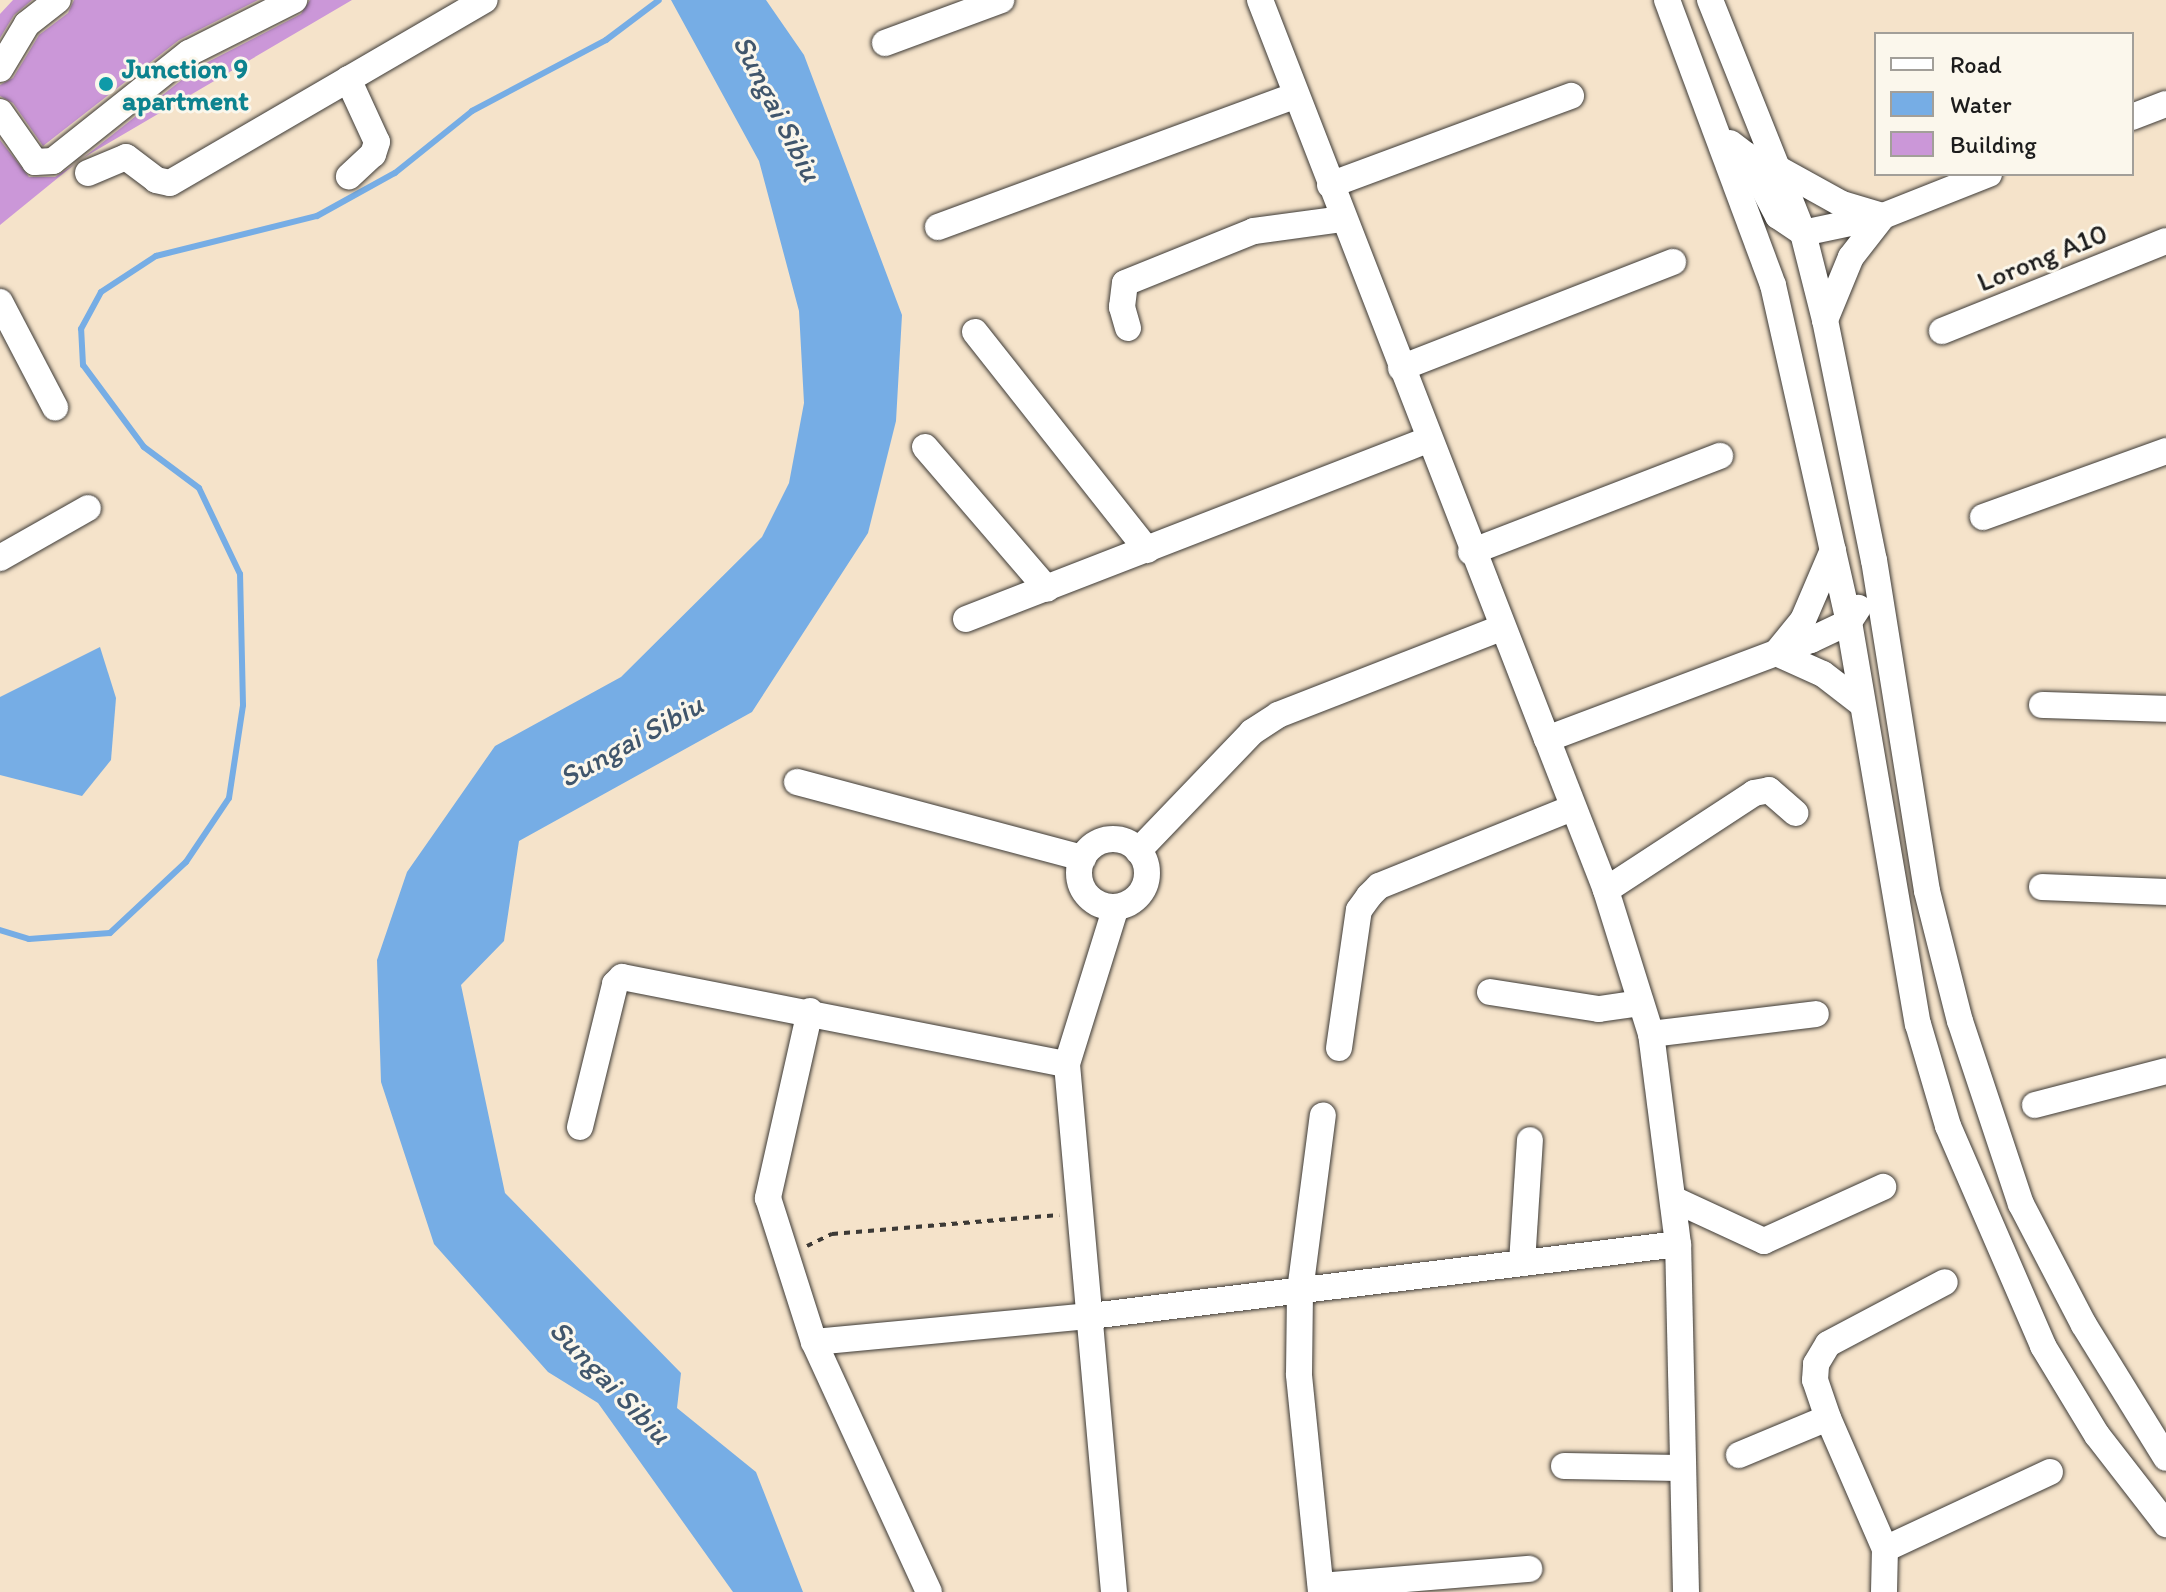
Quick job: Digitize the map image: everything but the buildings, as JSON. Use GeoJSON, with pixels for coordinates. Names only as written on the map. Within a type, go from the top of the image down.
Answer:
{"type":"FeatureCollection","features":[{"type":"Feature","properties":{"kind":"street"},"geometry":{"type":"LineString","coordinates":[[0,69],[27,24],[58,0]]}},
{"type":"Feature","properties":{"kind":"street"},"geometry":{"type":"LineString","coordinates":[[0,112],[35,162],[53,161],[189,53],[294,0]]}},
{"type":"Feature","properties":{"kind":"street"},"geometry":{"type":"LineString","coordinates":[[88,173],[126,157],[156,180],[170,183],[485,0]]}},
{"type":"Feature","properties":{"kind":"street"},"geometry":{"type":"LineString","coordinates":[[885,43],[1001,0]]}},
{"type":"Feature","properties":{"kind":"street"},"geometry":{"type":"LineString","coordinates":[[1667,0],[1723,140],[1773,285],[1849,622],[1918,1024],[1948,1126],[2043,1346],[2097,1435],[2166,1524]]}},
{"type":"Feature","properties":{"kind":"street"},"geometry":{"type":"LineString","coordinates":[[1710,0],[1803,233],[1825,320],[1874,560],[1927,891],[1960,1021],[2021,1204],[2084,1325],[2166,1458]]}},
{"type":"Feature","properties":{"kind":"street"},"geometry":{"type":"LineString","coordinates":[[1267,2],[1295,96],[1471,552],[1606,890],[1651,1034],[1678,1244],[1680,1468],[1686,1592]]}},
{"type":"Feature","properties":{"kind":"street"},"geometry":{"type":"LineString","coordinates":[[348,79],[377,142],[373,154],[349,176]]}},
{"type":"Feature","properties":{"kind":"street"},"geometry":{"type":"LineString","coordinates":[[938,227],[1295,96]]}},
{"type":"Feature","properties":{"kind":"street"},"geometry":{"type":"LineString","coordinates":[[1330,185],[1571,96]]}},
{"type":"Feature","properties":{"kind":"street"},"geometry":{"type":"LineString","coordinates":[[2134,116],[2166,104]]}},
{"type":"Feature","properties":{"kind":"street"},"geometry":{"type":"LineString","coordinates":[[1723,140],[1746,155],[1778,216],[1803,233],[1883,216],[1984,176]]}},
{"type":"Feature","properties":{"kind":"street"},"geometry":{"type":"LineString","coordinates":[[1777,168],[1842,204],[1883,216]]}},
{"type":"Feature","properties":{"kind":"street"},"geometry":{"type":"LineString","coordinates":[[1825,320],[1851,257],[1883,216]]}},
{"type":"Feature","properties":{"kind":"street"},"geometry":{"type":"LineString","coordinates":[[1128,328],[1122,307],[1125,283],[1254,231],[1343,219]]}},
{"type":"Feature","properties":{"kind":"street","name":"Lorong A10"},"geometry":{"type":"LineString","coordinates":[[1942,331],[2166,241]]}},
{"type":"Feature","properties":{"kind":"street"},"geometry":{"type":"LineString","coordinates":[[1401,368],[1673,262]]}},
{"type":"Feature","properties":{"kind":"street"},"geometry":{"type":"LineString","coordinates":[[0,302],[55,407]]}},
{"type":"Feature","properties":{"kind":"street"},"geometry":{"type":"LineString","coordinates":[[975,332],[1147,550]]}},
{"type":"Feature","properties":{"kind":"street"},"geometry":{"type":"LineString","coordinates":[[966,619],[1428,440]]}},
{"type":"Feature","properties":{"kind":"street"},"geometry":{"type":"LineString","coordinates":[[925,447],[1047,589]]}},
{"type":"Feature","properties":{"kind":"street"},"geometry":{"type":"LineString","coordinates":[[1983,517],[2166,451]]}},
{"type":"Feature","properties":{"kind":"street"},"geometry":{"type":"LineString","coordinates":[[1471,552],[1720,456]]}},
{"type":"Feature","properties":{"kind":"street"},"geometry":{"type":"LineString","coordinates":[[0,558],[88,508]]}},
{"type":"Feature","properties":{"kind":"street"},"geometry":{"type":"LineString","coordinates":[[1776,653],[1803,620],[1833,550]]}},
{"type":"Feature","properties":{"kind":"street"},"geometry":{"type":"LineString","coordinates":[[1547,739],[1776,653],[1849,622],[1866,596],[1874,560]]}},
{"type":"Feature","properties":{"kind":"street"},"geometry":{"type":"LineString","coordinates":[[1138,851],[1252,732],[1278,715],[1501,628]]}},
{"type":"Feature","properties":{"kind":"street"},"geometry":{"type":"LineString","coordinates":[[1776,653],[1823,674],[1862,704]]}},
{"type":"Feature","properties":{"kind":"street"},"geometry":{"type":"LineString","coordinates":[[2042,705],[2166,709]]}},
{"type":"Feature","properties":{"kind":"street"},"geometry":{"type":"LineString","coordinates":[[797,782],[1083,858]]}},
{"type":"Feature","properties":{"kind":"street"},"geometry":{"type":"LineString","coordinates":[[1606,890],[1754,793],[1769,790],[1795,813]]}},
{"type":"Feature","properties":{"kind":"street"},"geometry":{"type":"LineString","coordinates":[[1339,1048],[1359,910],[1369,896],[1379,886],[1572,808]]}},
{"type":"Feature","properties":{"kind":"street"},"geometry":{"type":"LineString","coordinates":[[1109,840],[1138,851],[1147,871],[1145,886],[1136,898],[1116,907],[1099,904],[1085,892],[1079,875],[1083,858],[1109,840]]}},
{"type":"Feature","properties":{"kind":"street"},"geometry":{"type":"LineString","coordinates":[[2042,887],[2166,892]]}},
{"type":"Feature","properties":{"kind":"street"},"geometry":{"type":"LineString","coordinates":[[1114,1592],[1083,1213],[1067,1064],[1116,907]]}},
{"type":"Feature","properties":{"kind":"street"},"geometry":{"type":"LineString","coordinates":[[580,1127],[615,984],[622,977],[810,1011],[1067,1064]]}},
{"type":"Feature","properties":{"kind":"street"},"geometry":{"type":"LineString","coordinates":[[1490,992],[1599,1009],[1640,1003]]}},
{"type":"Feature","properties":{"kind":"street"},"geometry":{"type":"LineString","coordinates":[[810,1011],[768,1198],[783,1257],[814,1342],[929,1592]]}},
{"type":"Feature","properties":{"kind":"street"},"geometry":{"type":"LineString","coordinates":[[1651,1034],[1816,1014]]}},
{"type":"Feature","properties":{"kind":"street"},"geometry":{"type":"LineString","coordinates":[[2035,1105],[2166,1071]]}},
{"type":"Feature","properties":{"kind":"street"},"geometry":{"type":"LineString","coordinates":[[1323,1115],[1300,1291],[1299,1374],[1321,1589],[1529,1569]]}},
{"type":"Feature","properties":{"kind":"street"},"geometry":{"type":"LineString","coordinates":[[1522,1263],[1530,1140]]}},
{"type":"Feature","properties":{"kind":"street"},"geometry":{"type":"LineString","coordinates":[[1673,1199],[1764,1241],[1883,1187]]}},
{"type":"Feature","properties":{"kind":"street"},"geometry":{"type":"LineString","coordinates":[[814,1342],[1091,1316],[1678,1244]]}},
{"type":"Feature","properties":{"kind":"street"},"geometry":{"type":"LineString","coordinates":[[1884,1592],[1885,1549],[1828,1418],[1815,1380],[1816,1364],[1828,1344],[1945,1282]]}},
{"type":"Feature","properties":{"kind":"street"},"geometry":{"type":"LineString","coordinates":[[1739,1455],[1828,1418]]}},
{"type":"Feature","properties":{"kind":"street"},"geometry":{"type":"LineString","coordinates":[[1564,1466],[1680,1468]]}},
{"type":"Feature","properties":{"kind":"street"},"geometry":{"type":"LineString","coordinates":[[1885,1549],[2050,1472]]}},
{"type":"Feature","properties":{"kind":"path"},"geometry":{"type":"LineString","coordinates":[[783,1257],[832,1234],[1083,1213]]}},
{"type":"Feature","properties":{"kind":"water","name":"Sungai Sibiu"},"geometry":{"type":"Polygon","coordinates":[[[671,0],[766,0],[804,55],[902,315],[896,421],[868,533],[752,712],[519,841],[504,941],[461,985],[505,1193],[681,1373],[677,1408],[756,1472],[803,1592],[733,1592],[598,1403],[548,1372],[434,1244],[381,1082],[377,960],[407,872],[495,746],[621,677],[762,537],[789,483],[804,403],[799,311],[759,161],[671,0]]]}},
{"type":"Feature","properties":{"kind":"water"},"geometry":{"type":"Polygon","coordinates":[[[100,647],[116,698],[111,760],[82,796],[0,775],[0,697],[100,647]]]}},
{"type":"Feature","properties":{"kind":"waterway"},"geometry":{"type":"LineString","coordinates":[[0,930],[29,939],[110,933],[186,862],[229,798],[243,705],[240,574],[199,488],[144,447],[83,365],[81,329],[101,292],[156,256],[317,216],[395,173],[472,111],[606,40],[659,0]]}},
{"type":"Feature","properties":{"kind":"place","name":"Junction 9 apartment"},"geometry":{"type":"Point","coordinates":[106,84]}}]}
